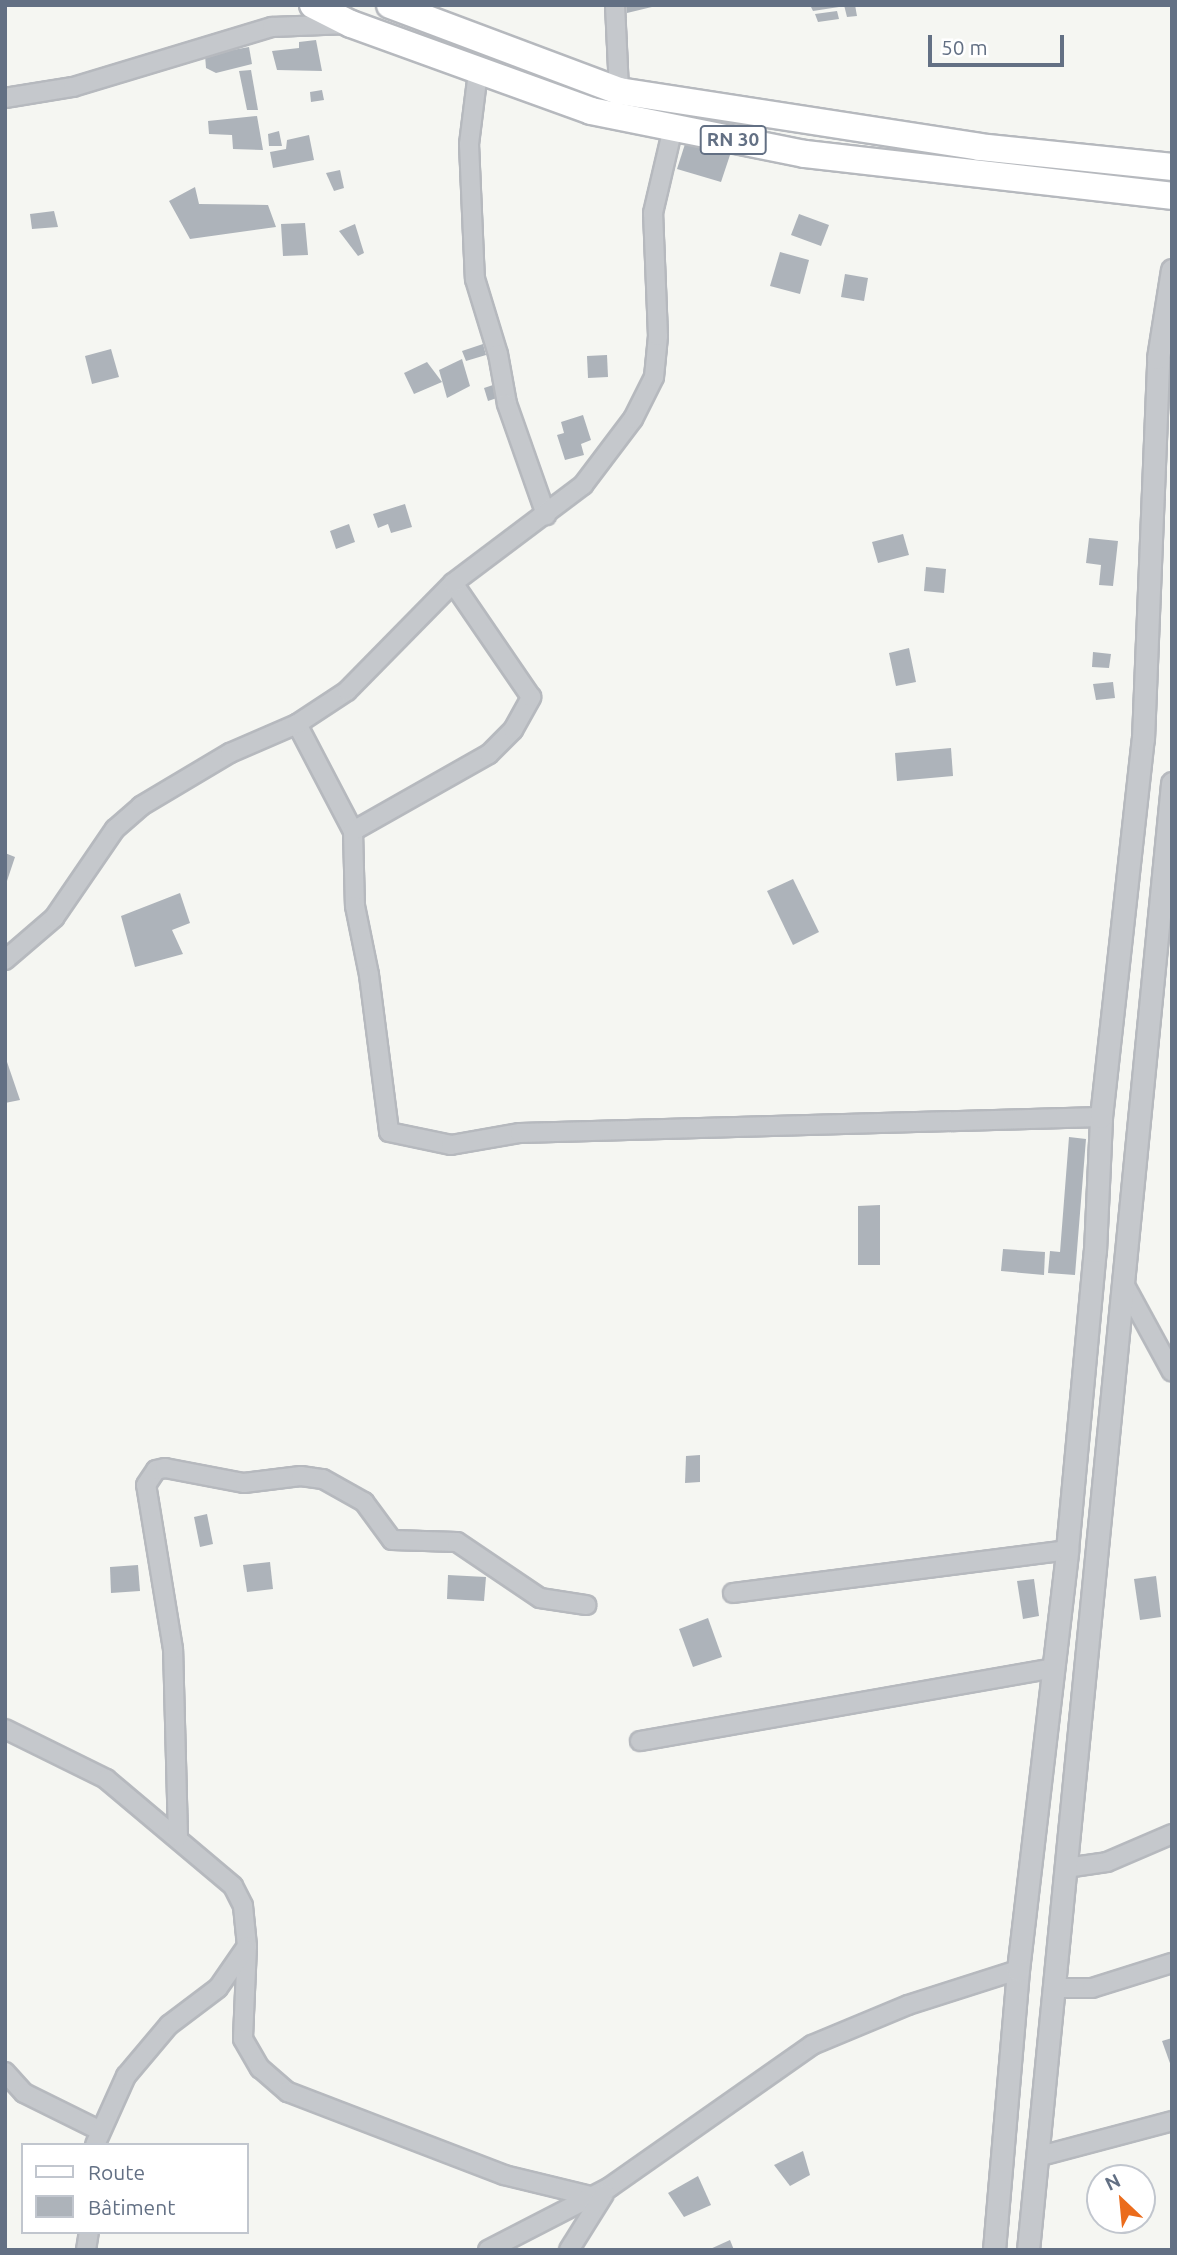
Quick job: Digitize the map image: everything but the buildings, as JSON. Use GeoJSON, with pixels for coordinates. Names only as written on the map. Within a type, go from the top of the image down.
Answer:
{"type":"FeatureCollection","features":[{"type":"Feature","properties":{"kind":"main road","name":"RN 30"},"geometry":{"type":"LineString","coordinates":[[313,5],[351,23],[478,72],[591,111],[805,154],[1172,196]]}},
{"type":"Feature","properties":{"kind":"main road","name":"RN 30"},"geometry":{"type":"LineString","coordinates":[[390,5],[619,91],[979,147],[1172,167]]}},
{"type":"Feature","properties":{"kind":"street"},"geometry":{"type":"LineString","coordinates":[[615,5],[619,91]]}},
{"type":"Feature","properties":{"kind":"street"},"geometry":{"type":"LineString","coordinates":[[5,97],[73,87],[272,27],[351,23]]}},
{"type":"Feature","properties":{"kind":"street"},"geometry":{"type":"LineString","coordinates":[[478,72],[469,144],[475,279],[498,354],[507,404],[545,515]]}},
{"type":"Feature","properties":{"kind":"street"},"geometry":{"type":"LineString","coordinates":[[5,960],[54,918],[115,829],[141,806],[230,753],[297,724],[373,667],[453,583],[583,485],[633,419],[654,376],[658,336],[653,213],[673,128]]}},
{"type":"Feature","properties":{"kind":"street"},"geometry":{"type":"LineString","coordinates":[[995,2250],[1018,1970],[1055,1668],[1095,1251],[1101,1117],[1143,739],[1158,358],[1172,270]]}},
{"type":"Feature","properties":{"kind":"street"},"geometry":{"type":"LineString","coordinates":[[353,831],[489,754],[513,730],[531,697],[453,583]]}},
{"type":"Feature","properties":{"kind":"street"},"geometry":{"type":"LineString","coordinates":[[297,724],[353,831],[355,906],[369,975],[389,1132],[451,1146],[520,1133],[1101,1117]]}},
{"type":"Feature","properties":{"kind":"street"},"geometry":{"type":"LineString","coordinates":[[1028,2250],[1056,1988],[1172,783]]}},
{"type":"Feature","properties":{"kind":"street"},"geometry":{"type":"LineString","coordinates":[[1123,1282],[1172,1372]]}},
{"type":"Feature","properties":{"kind":"street"},"geometry":{"type":"LineString","coordinates":[[178,1837],[173,1649],[146,1485],[156,1470],[165,1468],[244,1483],[301,1476],[323,1479],[364,1502],[392,1540],[457,1542],[540,1598],[586,1605]]}},
{"type":"Feature","properties":{"kind":"street"},"geometry":{"type":"LineString","coordinates":[[733,1592],[1067,1550]]}},
{"type":"Feature","properties":{"kind":"street"},"geometry":{"type":"LineString","coordinates":[[640,1741],[1055,1668]]}},
{"type":"Feature","properties":{"kind":"street"},"geometry":{"type":"LineString","coordinates":[[5,1729],[106,1779],[233,1886],[243,1906],[247,1946],[243,2039],[260,2068],[288,2092],[505,2175],[592,2196]]}},
{"type":"Feature","properties":{"kind":"street"},"geometry":{"type":"LineString","coordinates":[[1066,1868],[1107,1862],[1172,1834]]}},
{"type":"Feature","properties":{"kind":"street"},"geometry":{"type":"LineString","coordinates":[[5,2072],[24,2093],[97,2138],[126,2076],[169,2025],[218,1988],[247,1946]]}},
{"type":"Feature","properties":{"kind":"street"},"geometry":{"type":"LineString","coordinates":[[1056,1988],[1092,1988],[1172,1963]]}},
{"type":"Feature","properties":{"kind":"street"},"geometry":{"type":"LineString","coordinates":[[488,2250],[610,2187],[812,2045],[908,2005],[1018,1970]]}},
{"type":"Feature","properties":{"kind":"street"},"geometry":{"type":"LineString","coordinates":[[1037,2157],[1172,2121]]}},
{"type":"Feature","properties":{"kind":"street"},"geometry":{"type":"LineString","coordinates":[[569,2250],[588,2214],[610,2187]]}}]}
